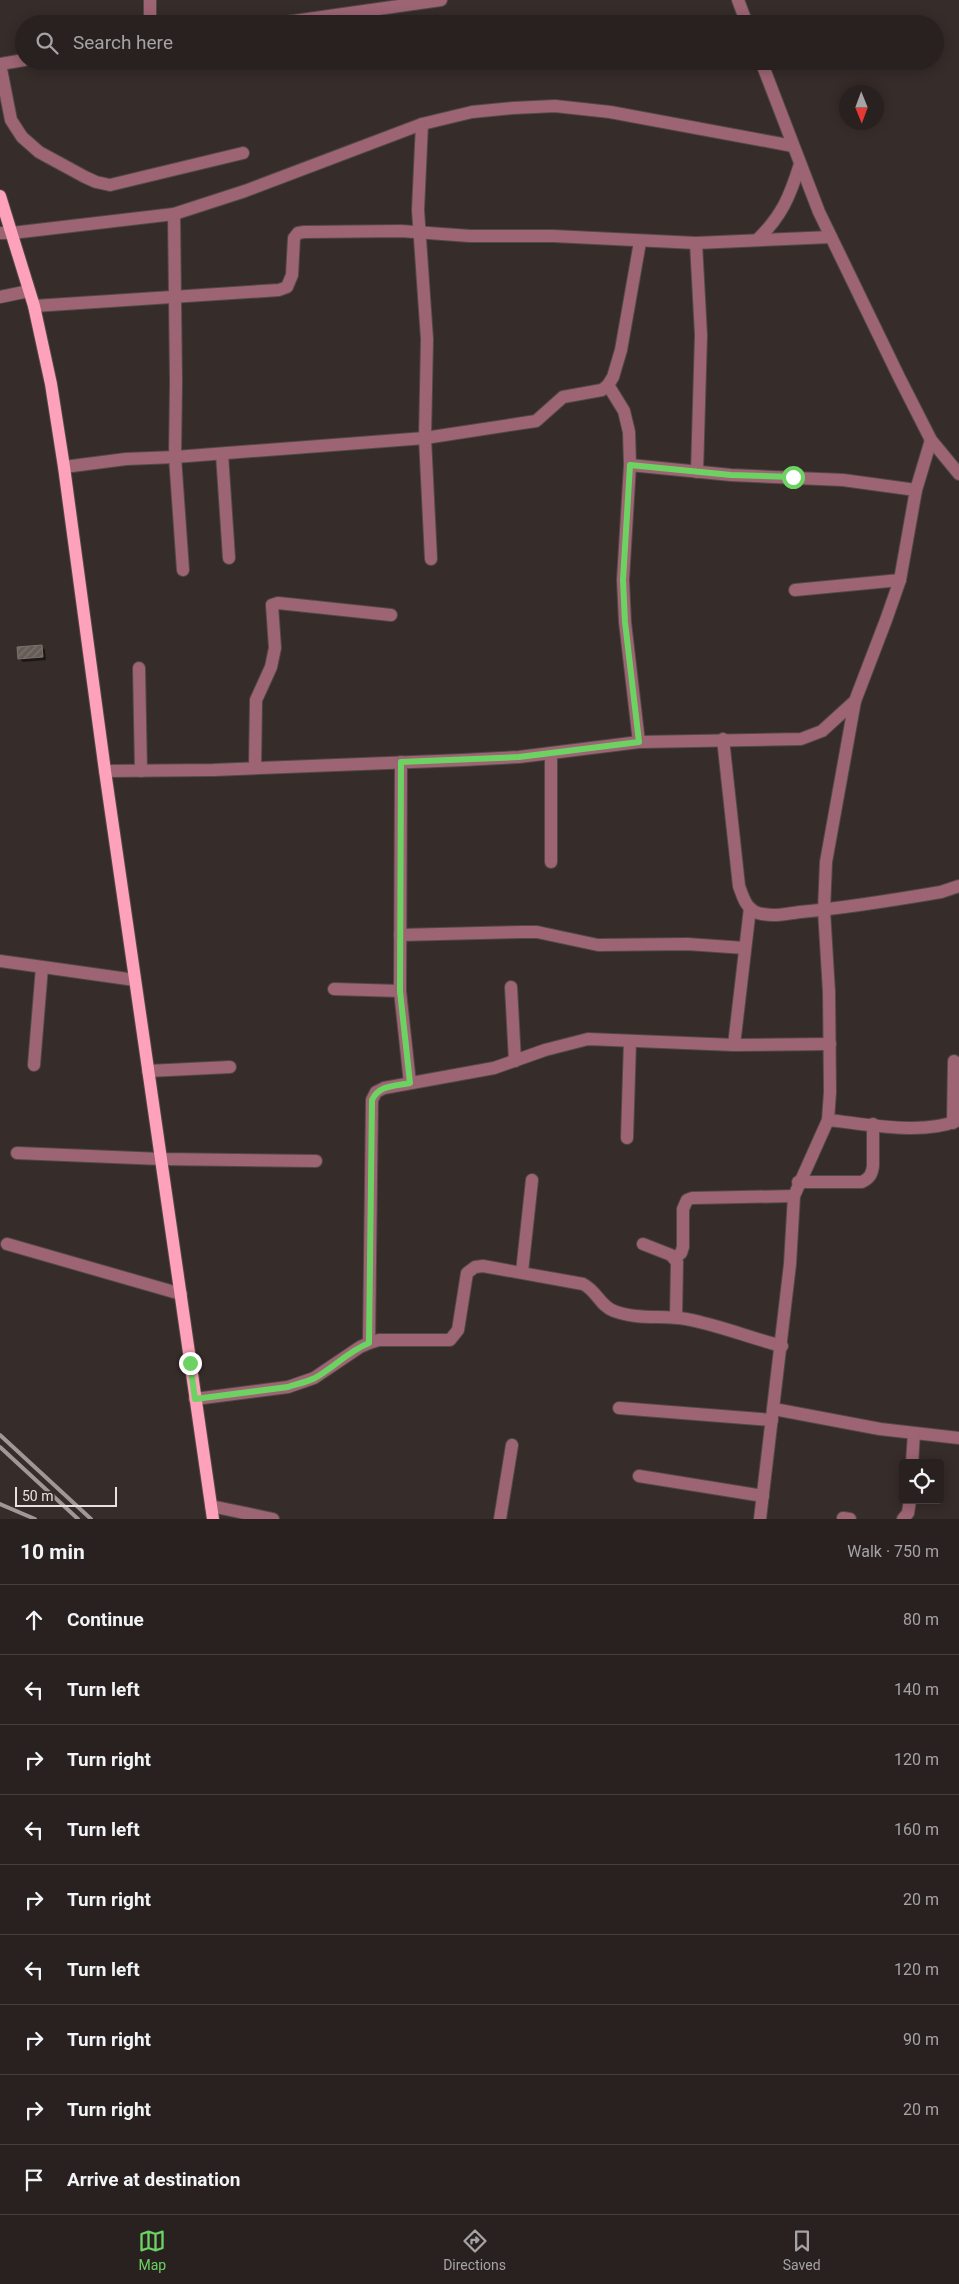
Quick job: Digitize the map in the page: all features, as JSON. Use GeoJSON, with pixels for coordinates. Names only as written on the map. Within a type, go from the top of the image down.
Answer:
{"type":"FeatureCollection","features":[{"type":"Feature","properties":{"kind":"main road"},"geometry":{"type":"LineString","coordinates":[[0,196],[6,233],[34,306],[64,467],[105,771],[212,1513]]}},
{"type":"Feature","properties":{"kind":"street"},"geometry":{"type":"LineString","coordinates":[[150,0],[150,15]]}},
{"type":"Feature","properties":{"kind":"street"},"geometry":{"type":"LineString","coordinates":[[336,15],[441,0]]}},
{"type":"Feature","properties":{"kind":"street"},"geometry":{"type":"LineString","coordinates":[[738,0],[744,15]]}},
{"type":"Feature","properties":{"kind":"street"},"geometry":{"type":"LineString","coordinates":[[15,62],[0,64],[11,120],[22,137],[39,152],[96,182],[110,185],[243,153]]}},
{"type":"Feature","properties":{"kind":"street"},"geometry":{"type":"LineString","coordinates":[[764,70],[800,164],[898,377],[931,440],[959,474]]}},
{"type":"Feature","properties":{"kind":"street"},"geometry":{"type":"LineString","coordinates":[[6,233],[174,214],[245,191],[308,165],[422,124],[472,112],[555,106],[610,112],[671,122],[793,146]]}},
{"type":"Feature","properties":{"kind":"street"},"geometry":{"type":"LineString","coordinates":[[422,124],[418,187],[427,339],[425,438],[431,559]]}},
{"type":"Feature","properties":{"kind":"street"},"geometry":{"type":"LineString","coordinates":[[757,240],[772,225],[783,210],[800,164]]}},
{"type":"Feature","properties":{"kind":"street"},"geometry":{"type":"LineString","coordinates":[[174,214],[176,295],[175,457],[183,570]]}},
{"type":"Feature","properties":{"kind":"street"},"geometry":{"type":"LineString","coordinates":[[34,306],[176,295],[279,290],[287,287],[292,275],[294,238],[298,234],[366,230],[470,236],[553,236],[696,244],[832,237]]}},
{"type":"Feature","properties":{"kind":"street"},"geometry":{"type":"LineString","coordinates":[[64,467],[126,459],[222,454],[425,438],[536,420],[562,397],[602,390],[608,385],[621,350],[640,242]]}},
{"type":"Feature","properties":{"kind":"street"},"geometry":{"type":"LineString","coordinates":[[696,244],[701,335],[697,472]]}},
{"type":"Feature","properties":{"kind":"street"},"geometry":{"type":"LineString","coordinates":[[0,297],[29,291]]}},
{"type":"Feature","properties":{"kind":"street"},"geometry":{"type":"LineString","coordinates":[[608,385],[620,403],[627,419],[630,465],[623,580],[625,622],[639,742]]}},
{"type":"Feature","properties":{"kind":"street"},"geometry":{"type":"LineString","coordinates":[[760,1519],[782,1346],[794,1196],[798,1182],[821,1140],[828,1120],[830,1044],[824,910],[830,837],[855,701],[900,580],[916,490],[931,440]]}},
{"type":"Feature","properties":{"kind":"street"},"geometry":{"type":"LineString","coordinates":[[222,454],[230,558]]}},
{"type":"Feature","properties":{"kind":"street"},"geometry":{"type":"LineString","coordinates":[[630,465],[697,472],[843,480],[916,490]]}},
{"type":"Feature","properties":{"kind":"street"},"geometry":{"type":"LineString","coordinates":[[795,590],[900,580]]}},
{"type":"Feature","properties":{"kind":"street"},"geometry":{"type":"LineString","coordinates":[[255,767],[256,700],[271,667],[275,648],[272,605],[278,603],[391,614]]}},
{"type":"Feature","properties":{"kind":"street"},"geometry":{"type":"LineString","coordinates":[[139,668],[140,771]]}},
{"type":"Feature","properties":{"kind":"street"},"geometry":{"type":"LineString","coordinates":[[105,771],[519,757],[639,742],[801,739],[812,737],[828,726],[855,701]]}},
{"type":"Feature","properties":{"kind":"street"},"geometry":{"type":"LineString","coordinates":[[723,740],[740,886],[744,900],[757,913],[771,915],[824,910],[940,892],[959,886]]}},
{"type":"Feature","properties":{"kind":"street"},"geometry":{"type":"LineString","coordinates":[[551,753],[551,862]]}},
{"type":"Feature","properties":{"kind":"street"},"geometry":{"type":"LineString","coordinates":[[401,762],[400,991],[410,1083]]}},
{"type":"Feature","properties":{"kind":"street"},"geometry":{"type":"LineString","coordinates":[[734,1045],[750,908]]}},
{"type":"Feature","properties":{"kind":"street"},"geometry":{"type":"LineString","coordinates":[[400,935],[537,932],[598,945],[687,944],[745,948]]}},
{"type":"Feature","properties":{"kind":"street"},"geometry":{"type":"LineString","coordinates":[[0,961],[135,980]]}},
{"type":"Feature","properties":{"kind":"street"},"geometry":{"type":"LineString","coordinates":[[34,1066],[42,967]]}},
{"type":"Feature","properties":{"kind":"street"},"geometry":{"type":"LineString","coordinates":[[511,987],[514,1061]]}},
{"type":"Feature","properties":{"kind":"street"},"geometry":{"type":"LineString","coordinates":[[334,989],[400,991]]}},
{"type":"Feature","properties":{"kind":"street"},"geometry":{"type":"LineString","coordinates":[[369,1343],[372,1100],[376,1092],[384,1088],[494,1068],[575,1041],[602,1039],[734,1045],[830,1044]]}},
{"type":"Feature","properties":{"kind":"street"},"geometry":{"type":"LineString","coordinates":[[626,1138],[630,1041]]}},
{"type":"Feature","properties":{"kind":"street"},"geometry":{"type":"LineString","coordinates":[[828,1120],[921,1127],[956,1122],[954,1061]]}},
{"type":"Feature","properties":{"kind":"street"},"geometry":{"type":"LineString","coordinates":[[148,1071],[230,1067]]}},
{"type":"Feature","properties":{"kind":"street"},"geometry":{"type":"LineString","coordinates":[[798,1182],[862,1182],[867,1179],[872,1172],[873,1166],[874,1124]]}},
{"type":"Feature","properties":{"kind":"street"},"geometry":{"type":"LineString","coordinates":[[17,1153],[161,1159],[316,1162]]}},
{"type":"Feature","properties":{"kind":"street"},"geometry":{"type":"LineString","coordinates":[[522,1272],[532,1180]]}},
{"type":"Feature","properties":{"kind":"street"},"geometry":{"type":"LineString","coordinates":[[675,1258],[681,1253],[683,1247],[683,1210],[687,1200],[692,1198],[794,1196]]}},
{"type":"Feature","properties":{"kind":"street"},"geometry":{"type":"LineString","coordinates":[[7,1244],[181,1294]]}},
{"type":"Feature","properties":{"kind":"street"},"geometry":{"type":"LineString","coordinates":[[643,1244],[675,1258],[678,1268],[676,1317]]}},
{"type":"Feature","properties":{"kind":"street"},"geometry":{"type":"LineString","coordinates":[[195,1399],[288,1387],[301,1383],[314,1378],[360,1346],[379,1340],[450,1340],[458,1330],[467,1273],[470,1270],[483,1266],[583,1284],[590,1288],[604,1306],[613,1311],[651,1317],[676,1317],[712,1325],[782,1346]]}},
{"type":"Feature","properties":{"kind":"street"},"geometry":{"type":"LineString","coordinates":[[619,1408],[773,1415],[959,1438]]}},
{"type":"Feature","properties":{"kind":"street"},"geometry":{"type":"LineString","coordinates":[[912,1459],[914,1433]]}},
{"type":"Feature","properties":{"kind":"street"},"geometry":{"type":"LineString","coordinates":[[500,1519],[512,1446]]}},
{"type":"Feature","properties":{"kind":"street"},"geometry":{"type":"LineString","coordinates":[[639,1476],[763,1496]]}},
{"type":"Feature","properties":{"kind":"street"},"geometry":{"type":"LineString","coordinates":[[902,1519],[908,1513],[909,1504]]}},
{"type":"Feature","properties":{"kind":"street"},"geometry":{"type":"LineString","coordinates":[[212,1513],[273,1519]]}},
{"type":"Feature","properties":{"kind":"building"},"geometry":{"type":"Polygon","coordinates":[[[42,645],[43,657],[18,659],[17,647],[42,645]]]}},
{"type":"Feature","properties":{"kind":"railway"},"geometry":{"type":"LineString","coordinates":[[0,1435],[91,1519]]}},
{"type":"Feature","properties":{"kind":"railway"},"geometry":{"type":"LineString","coordinates":[[0,1447],[78,1519]]}},
{"type":"Feature","properties":{"kind":"railway"},"geometry":{"type":"LineString","coordinates":[[0,1504],[35,1519]]}},
{"type":"Feature","properties":{"kind":"route"},"geometry":{"type":"LineString","coordinates":[[190,1363],[195,1399],[288,1387],[301,1383],[314,1378],[360,1346],[369,1343],[372,1100],[376,1092],[384,1088],[410,1083],[400,991],[401,762],[519,757],[639,742],[625,622],[623,580],[630,465],[731,475],[793,477]]}}]}
